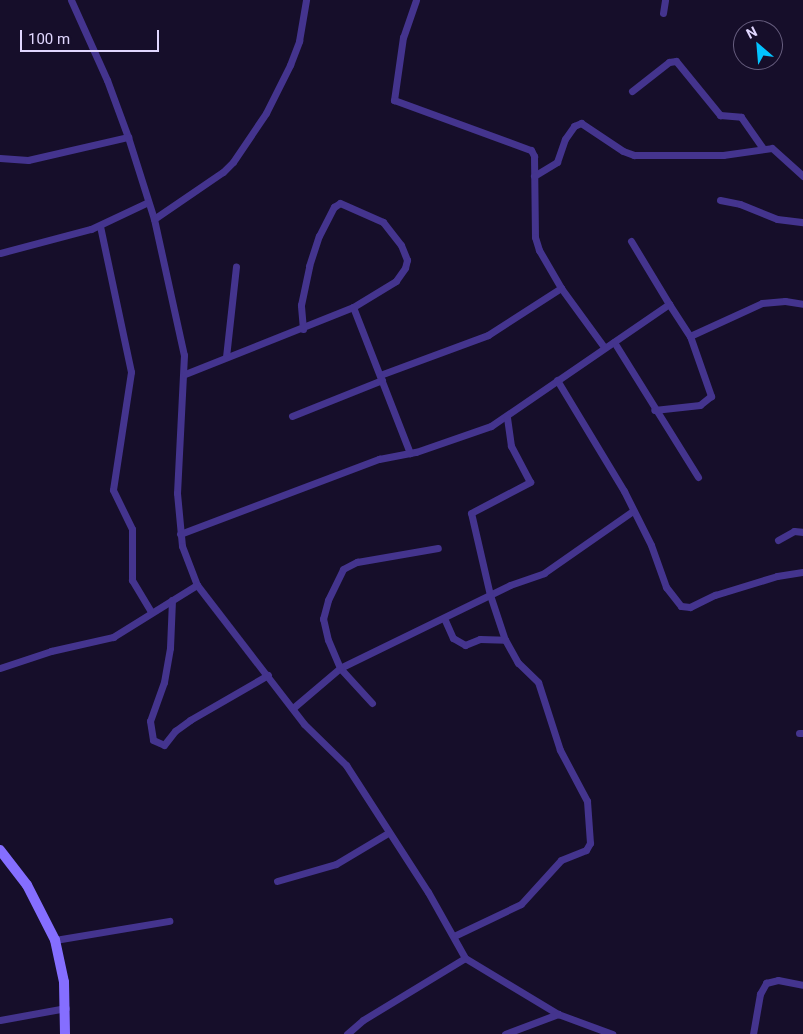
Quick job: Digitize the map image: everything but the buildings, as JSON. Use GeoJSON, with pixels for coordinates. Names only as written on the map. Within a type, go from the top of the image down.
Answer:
{"type":"FeatureCollection","features":[{"type":"Feature","properties":{"kind":"main road"},"geometry":{"type":"LineString","coordinates":[[0,850],[27,884],[55,940],[63,974],[66,1008],[65,1034]]}},
{"type":"Feature","properties":{"kind":"street"},"geometry":{"type":"LineString","coordinates":[[71,0],[107,80],[128,137],[154,219],[184,355],[186,374],[176,466],[180,534],[185,558],[197,585],[292,708],[321,742],[346,765],[454,936],[465,958],[558,1014],[612,1034]]}},
{"type":"Feature","properties":{"kind":"street"},"geometry":{"type":"LineString","coordinates":[[154,219],[223,172],[233,162],[266,113],[290,65],[299,41],[306,0]]}},
{"type":"Feature","properties":{"kind":"street"},"geometry":{"type":"LineString","coordinates":[[416,0],[403,38],[394,100],[528,148],[534,156],[536,243],[560,288],[604,347]]}},
{"type":"Feature","properties":{"kind":"street"},"geometry":{"type":"LineString","coordinates":[[663,13],[666,7],[665,0]]}},
{"type":"Feature","properties":{"kind":"street"},"geometry":{"type":"LineString","coordinates":[[632,91],[671,61],[676,61],[720,115],[742,117],[763,148]]}},
{"type":"Feature","properties":{"kind":"street"},"geometry":{"type":"LineString","coordinates":[[534,176],[557,162],[565,139],[579,123],[623,151],[634,154],[723,155],[763,148],[778,150],[803,176]]}},
{"type":"Feature","properties":{"kind":"street"},"geometry":{"type":"LineString","coordinates":[[0,158],[28,160],[128,137]]}},
{"type":"Feature","properties":{"kind":"street"},"geometry":{"type":"LineString","coordinates":[[720,200],[740,204],[778,219],[803,222]]}},
{"type":"Feature","properties":{"kind":"street"},"geometry":{"type":"LineString","coordinates":[[0,252],[100,226],[148,202]]}},
{"type":"Feature","properties":{"kind":"street"},"geometry":{"type":"LineString","coordinates":[[186,374],[226,357],[303,329],[353,307],[396,281],[405,268],[407,260],[401,246],[383,222],[340,203],[334,207],[319,236],[309,266],[301,305],[303,329]]}},
{"type":"Feature","properties":{"kind":"street"},"geometry":{"type":"LineString","coordinates":[[100,226],[131,372],[113,490],[132,528],[132,580],[152,612]]}},
{"type":"Feature","properties":{"kind":"street"},"geometry":{"type":"LineString","coordinates":[[630,241],[668,304],[690,336],[708,382],[710,399],[700,405],[654,410]]}},
{"type":"Feature","properties":{"kind":"street"},"geometry":{"type":"LineString","coordinates":[[226,357],[236,267]]}},
{"type":"Feature","properties":{"kind":"street"},"geometry":{"type":"LineString","coordinates":[[292,416],[381,377],[488,335],[560,288]]}},
{"type":"Feature","properties":{"kind":"street"},"geometry":{"type":"LineString","coordinates":[[690,336],[762,304],[784,301],[803,304]]}},
{"type":"Feature","properties":{"kind":"street"},"geometry":{"type":"LineString","coordinates":[[180,534],[379,459],[410,453],[482,430],[507,417],[604,347],[668,304]]}},
{"type":"Feature","properties":{"kind":"street"},"geometry":{"type":"LineString","coordinates":[[353,307],[410,453]]}},
{"type":"Feature","properties":{"kind":"street"},"geometry":{"type":"LineString","coordinates":[[614,342],[654,410],[698,477]]}},
{"type":"Feature","properties":{"kind":"street"},"geometry":{"type":"LineString","coordinates":[[557,380],[651,545],[666,588],[681,606],[690,607],[715,595],[778,576],[803,572]]}},
{"type":"Feature","properties":{"kind":"street"},"geometry":{"type":"LineString","coordinates":[[454,936],[521,904],[561,860],[590,846],[591,820],[587,801],[560,750],[538,682],[518,663],[505,640],[490,595],[471,513],[530,482],[511,446],[507,417]]}},
{"type":"Feature","properties":{"kind":"street"},"geometry":{"type":"LineString","coordinates":[[292,708],[340,668],[490,595],[544,574],[633,511]]}},
{"type":"Feature","properties":{"kind":"street"},"geometry":{"type":"LineString","coordinates":[[778,540],[794,531],[803,532]]}},
{"type":"Feature","properties":{"kind":"street"},"geometry":{"type":"LineString","coordinates":[[372,702],[340,668],[328,640],[324,619],[328,600],[343,569],[357,562],[438,548]]}},
{"type":"Feature","properties":{"kind":"street"},"geometry":{"type":"LineString","coordinates":[[0,668],[51,652],[113,637],[197,585]]}},
{"type":"Feature","properties":{"kind":"street"},"geometry":{"type":"LineString","coordinates":[[172,600],[170,648],[164,682],[150,721],[153,740],[164,744],[175,731],[190,720],[268,675]]}},
{"type":"Feature","properties":{"kind":"street"},"geometry":{"type":"LineString","coordinates":[[444,618],[453,638],[465,645],[480,639],[505,640]]}},
{"type":"Feature","properties":{"kind":"street"},"geometry":{"type":"LineString","coordinates":[[277,881],[328,867],[388,832]]}},
{"type":"Feature","properties":{"kind":"street"},"geometry":{"type":"LineString","coordinates":[[55,940],[169,921]]}},
{"type":"Feature","properties":{"kind":"street"},"geometry":{"type":"LineString","coordinates":[[347,1034],[363,1020],[465,958]]}},
{"type":"Feature","properties":{"kind":"street"},"geometry":{"type":"LineString","coordinates":[[753,1034],[760,994],[766,983],[778,980],[803,985]]}},
{"type":"Feature","properties":{"kind":"street"},"geometry":{"type":"LineString","coordinates":[[0,1020],[66,1008]]}},
{"type":"Feature","properties":{"kind":"street"},"geometry":{"type":"LineString","coordinates":[[505,1034],[558,1014]]}}]}
